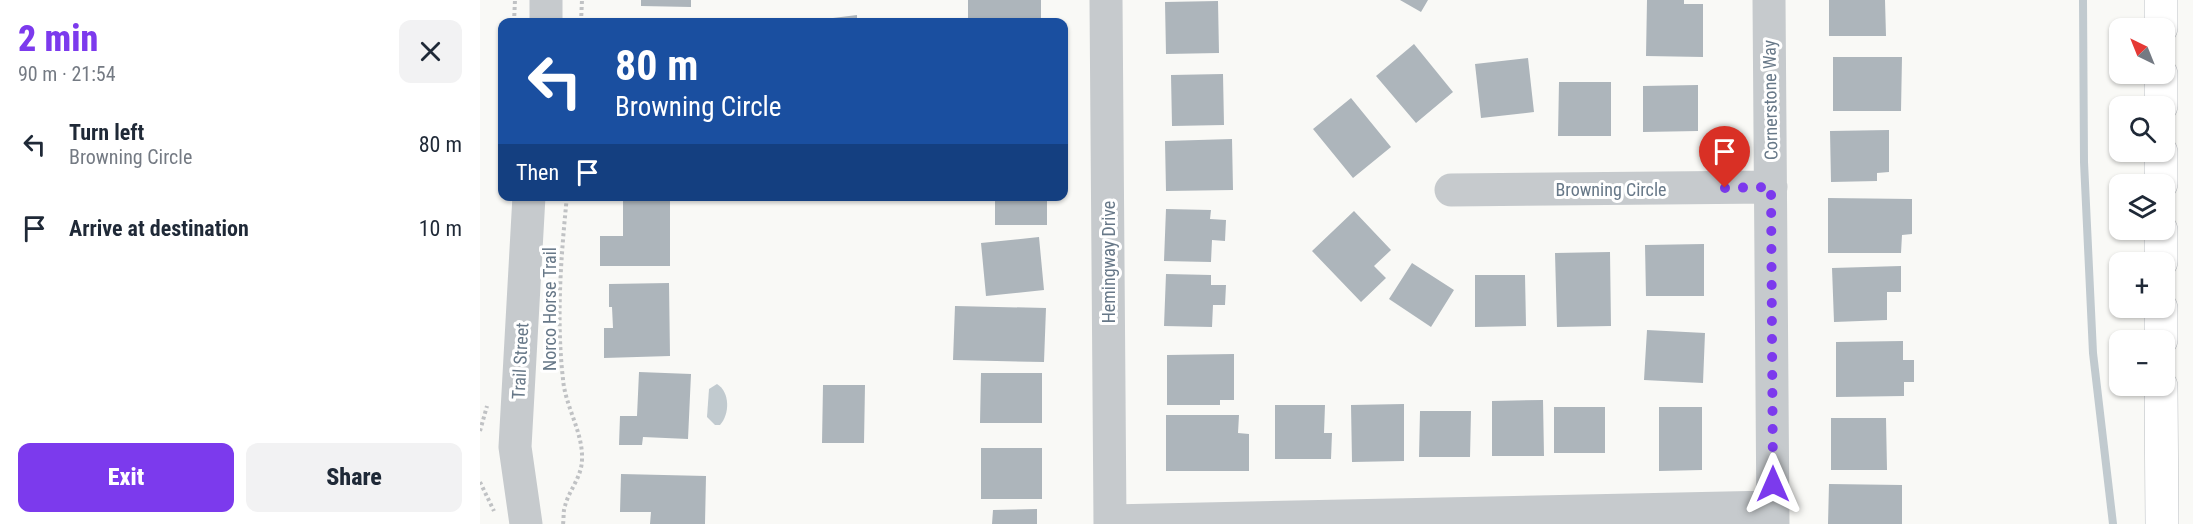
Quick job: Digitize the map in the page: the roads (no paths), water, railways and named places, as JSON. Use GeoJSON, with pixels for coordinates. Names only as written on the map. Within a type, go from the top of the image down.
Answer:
{"type":"FeatureCollection","features":[{"type":"Feature","properties":{"kind":"main road"},"geometry":{"type":"LineString","coordinates":[[2161,0],[2161,18]]}},
{"type":"Feature","properties":{"kind":"main road"},"geometry":{"type":"LineString","coordinates":[[2161,396],[2163,524]]}},
{"type":"Feature","properties":{"kind":"street"},"geometry":{"type":"LineString","coordinates":[[546,0],[546,18]]}},
{"type":"Feature","properties":{"kind":"street","name":"Hemingway Drive"},"geometry":{"type":"LineString","coordinates":[[1106,0],[1110,522]]}},
{"type":"Feature","properties":{"kind":"street","name":"Cornerstone Way"},"geometry":{"type":"LineString","coordinates":[[1769,0],[1773,516]]}},
{"type":"Feature","properties":{"kind":"street","name":"Browning Circle"},"geometry":{"type":"LineString","coordinates":[[1451,190],[1771,187]]}},
{"type":"Feature","properties":{"kind":"street","name":"Trail Street"},"geometry":{"type":"LineString","coordinates":[[526,524],[515,447],[528,201]]}},
{"type":"Feature","properties":{"kind":"street"},"geometry":{"type":"LineString","coordinates":[[1110,522],[1773,516]]}},
{"type":"Feature","properties":{"kind":"waterway"},"geometry":{"type":"LineString","coordinates":[[2083,0],[2084,162],[2093,353],[2113,524]]}}]}
